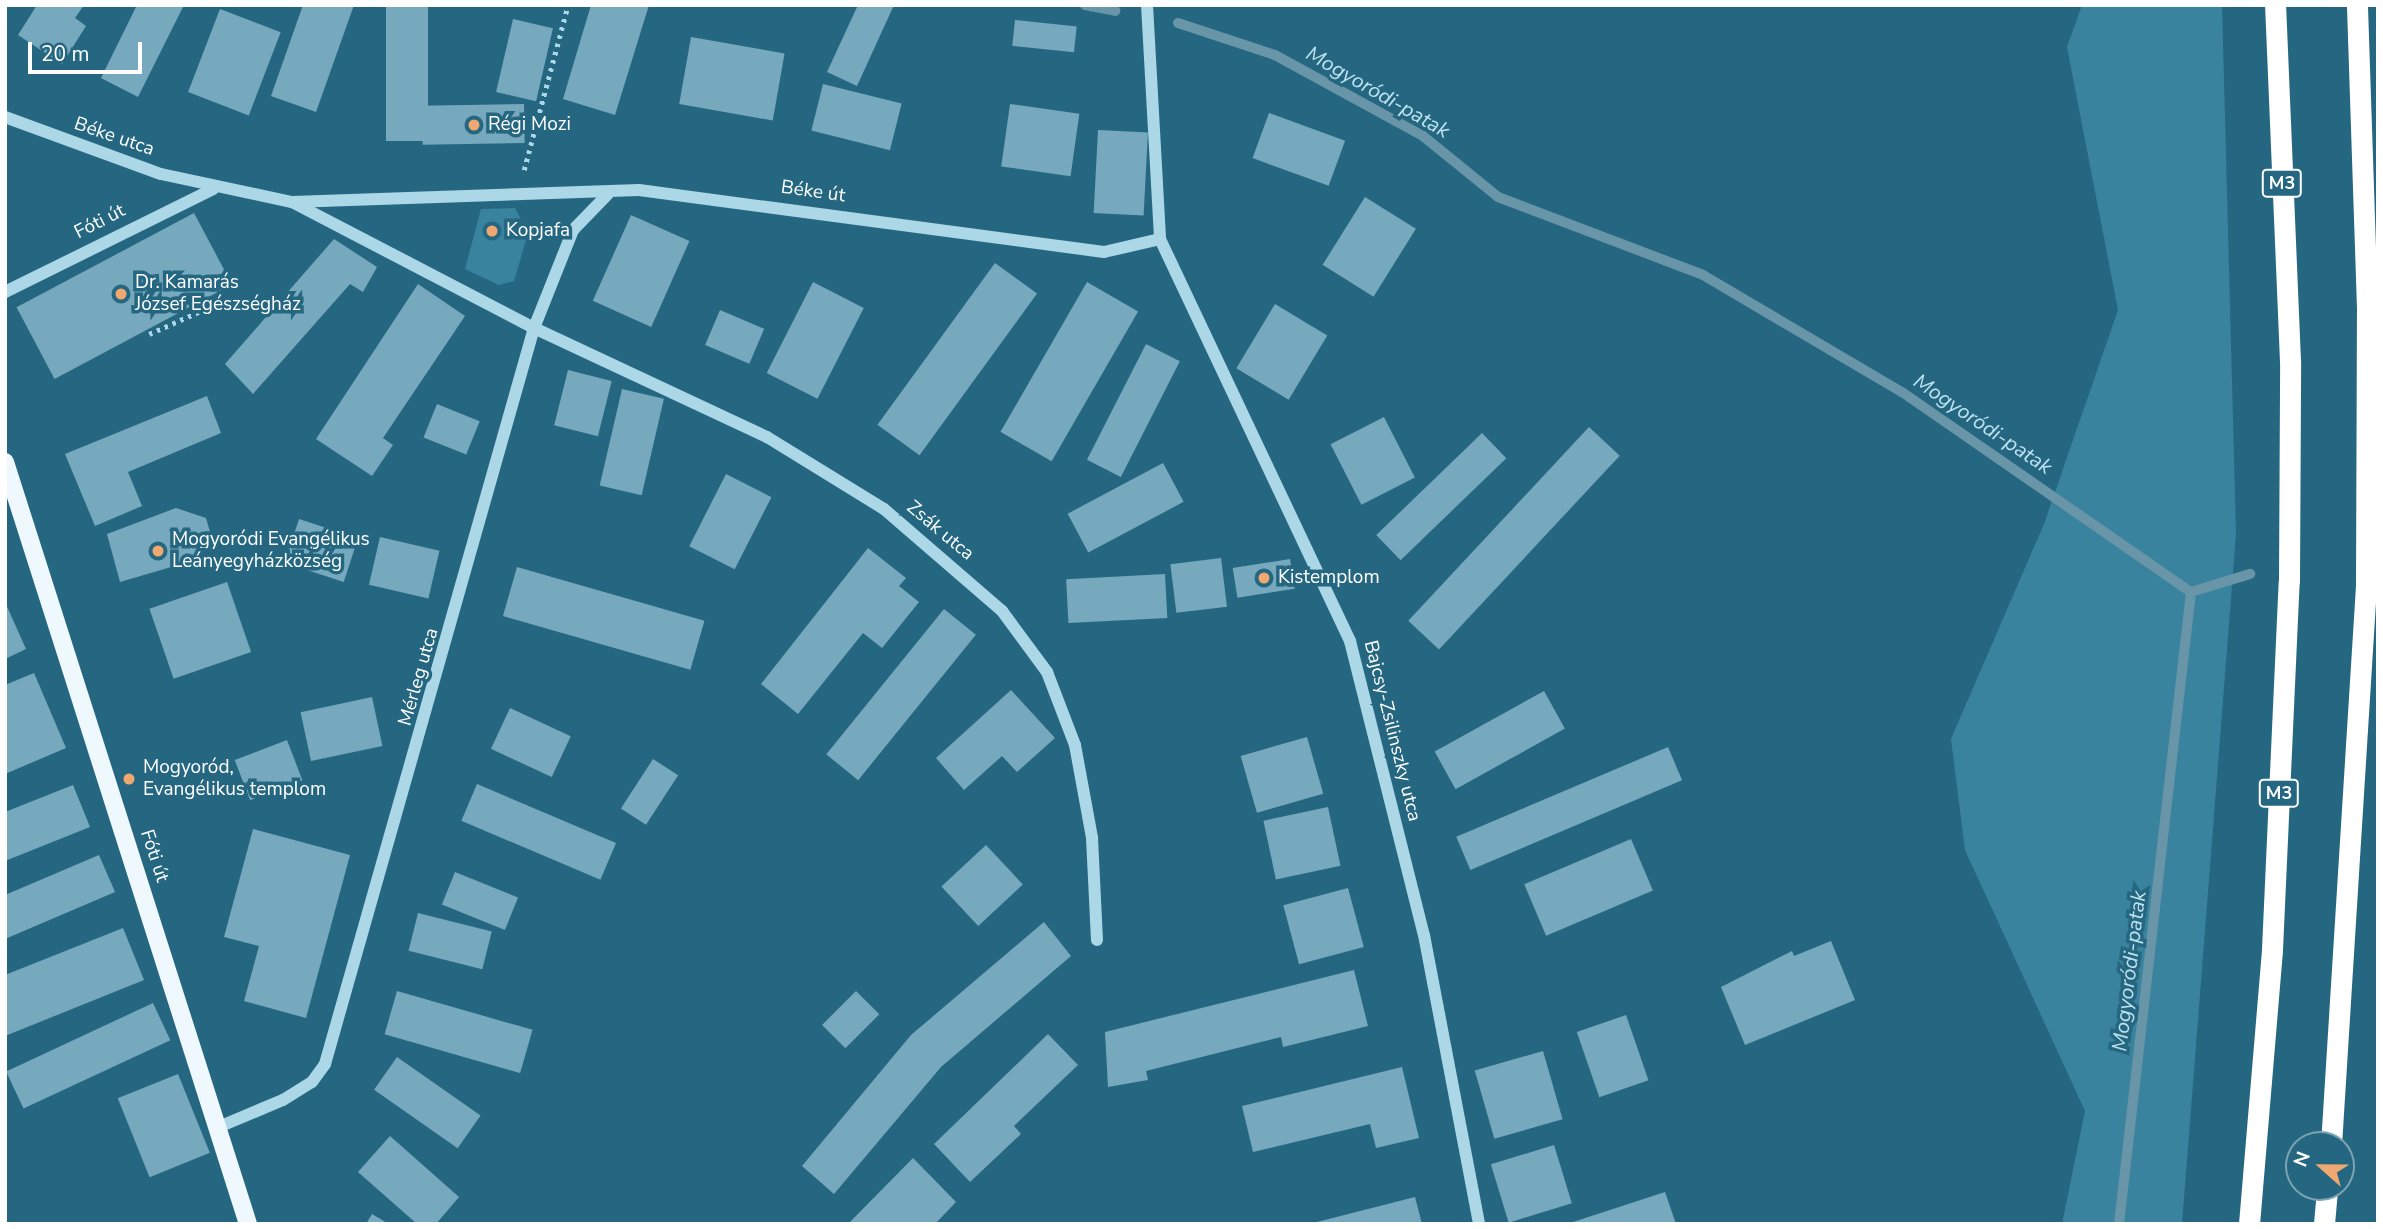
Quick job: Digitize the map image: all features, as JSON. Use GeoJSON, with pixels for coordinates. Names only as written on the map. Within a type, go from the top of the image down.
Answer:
{"type":"FeatureCollection","features":[{"type":"Feature","properties":{"kind":"highway","name":"M3"},"geometry":{"type":"LineString","coordinates":[[2249,1224],[2272,948],[2289,580],[2290,361],[2274,5]]}},
{"type":"Feature","properties":{"kind":"highway"},"geometry":{"type":"LineString","coordinates":[[2332,1131],[2366,586],[2367,308],[2357,5]]}},
{"type":"Feature","properties":{"kind":"highway"},"geometry":{"type":"LineString","coordinates":[[2324,1224],[2326,1201]]}},
{"type":"Feature","properties":{"kind":"main road","name":"Fóti út"},"geometry":{"type":"LineString","coordinates":[[5,462],[221,1126],[248,1224]]}},
{"type":"Feature","properties":{"kind":"street"},"geometry":{"type":"LineString","coordinates":[[1147,5],[1153,74],[1160,239]]}},
{"type":"Feature","properties":{"kind":"street","name":"Béke utca"},"geometry":{"type":"LineString","coordinates":[[5,117],[212,189]]}},
{"type":"Feature","properties":{"kind":"street","name":"Béke út"},"geometry":{"type":"LineString","coordinates":[[212,189],[292,202],[520,191],[608,194],[639,190],[712,197],[1104,252],[1160,239]]}},
{"type":"Feature","properties":{"kind":"street","name":"Fóti út"},"geometry":{"type":"LineString","coordinates":[[5,292],[212,189]]}},
{"type":"Feature","properties":{"kind":"street","name":"Mérleg utca"},"geometry":{"type":"LineString","coordinates":[[221,1126],[283,1100],[312,1082],[325,1064],[534,328],[573,230],[608,194]]}},
{"type":"Feature","properties":{"kind":"street","name":"Béke út"},"geometry":{"type":"LineString","coordinates":[[292,202],[534,328]]}},
{"type":"Feature","properties":{"kind":"street","name":"Bajcsy-Zsilinszky utca"},"geometry":{"type":"LineString","coordinates":[[1160,239],[1350,641],[1424,935],[1479,1224]]}},
{"type":"Feature","properties":{"kind":"street","name":"Zsák utca"},"geometry":{"type":"LineString","coordinates":[[534,328],[767,437],[884,509],[1002,611],[1047,672],[1075,745],[1092,838],[1097,940]]}},
{"type":"Feature","properties":{"kind":"path"},"geometry":{"type":"LineString","coordinates":[[520,191],[568,5]]}},
{"type":"Feature","properties":{"kind":"path"},"geometry":{"type":"LineString","coordinates":[[149,334],[203,310]]}},
{"type":"Feature","properties":{"kind":"shaded area"},"geometry":{"type":"Polygon","coordinates":[[[2082,5],[2222,5],[2236,534],[2182,1224],[2062,1224],[2085,1111],[1965,850],[1951,739],[2044,524],[2118,310],[2067,47],[2082,5]]]}},
{"type":"Feature","properties":{"kind":"shaded area"},"geometry":{"type":"Polygon","coordinates":[[[515,208],[528,233],[514,281],[499,285],[465,269],[481,209],[515,208]]]}},
{"type":"Feature","properties":{"kind":"building"},"geometry":{"type":"Polygon","coordinates":[[[37,5],[84,5],[75,18],[86,26],[62,64],[18,35],[37,5]]]}},
{"type":"Feature","properties":{"kind":"building"},"geometry":{"type":"Polygon","coordinates":[[[137,5],[184,5],[138,97],[101,78],[137,5]]]}},
{"type":"Feature","properties":{"kind":"building"},"geometry":{"type":"Polygon","coordinates":[[[303,5],[354,5],[316,112],[271,96],[303,5]]]}},
{"type":"Feature","properties":{"kind":"building"},"geometry":{"type":"Polygon","coordinates":[[[386,5],[428,5],[428,141],[386,141],[386,5]]]}},
{"type":"Feature","properties":{"kind":"building"},"geometry":{"type":"Polygon","coordinates":[[[591,5],[649,5],[615,115],[563,99],[591,5]]]}},
{"type":"Feature","properties":{"kind":"building"},"geometry":{"type":"Polygon","coordinates":[[[858,5],[894,5],[857,86],[827,72],[858,5]]]}},
{"type":"Feature","properties":{"kind":"building"},"geometry":{"type":"Polygon","coordinates":[[[220,9],[281,32],[249,115],[188,92],[220,9]]]}},
{"type":"Feature","properties":{"kind":"building"},"geometry":{"type":"Polygon","coordinates":[[[513,19],[553,28],[536,101],[496,92],[513,19]]]}},
{"type":"Feature","properties":{"kind":"building"},"geometry":{"type":"Polygon","coordinates":[[[1015,20],[1077,26],[1074,52],[1012,46],[1015,20]]]}},
{"type":"Feature","properties":{"kind":"building"},"geometry":{"type":"Polygon","coordinates":[[[691,37],[785,53],[773,120],[679,104],[691,37]]]}},
{"type":"Feature","properties":{"kind":"building"},"geometry":{"type":"Polygon","coordinates":[[[823,84],[902,104],[890,150],[811,131],[823,84]]]}},
{"type":"Feature","properties":{"kind":"building","name":"Régi Mozi"},"geometry":{"type":"Polygon","coordinates":[[[524,104],[525,143],[423,145],[422,106],[524,104]]]}},
{"type":"Feature","properties":{"kind":"building"},"geometry":{"type":"Polygon","coordinates":[[[1010,104],[1079,114],[1071,176],[1001,166],[1010,104]]]}},
{"type":"Feature","properties":{"kind":"building"},"geometry":{"type":"Polygon","coordinates":[[[1269,113],[1345,141],[1329,186],[1253,158],[1269,113]]]}},
{"type":"Feature","properties":{"kind":"building"},"geometry":{"type":"Polygon","coordinates":[[[1098,130],[1148,133],[1144,216],[1094,213],[1098,130]]]}},
{"type":"Feature","properties":{"kind":"building"},"geometry":{"type":"Polygon","coordinates":[[[1365,197],[1416,229],[1373,297],[1323,265],[1365,197]]]}},
{"type":"Feature","properties":{"kind":"building","name":"Dr. Kamarás József Egészségház"},"geometry":{"type":"Polygon","coordinates":[[[194,213],[232,285],[55,379],[17,307],[194,213]]]}},
{"type":"Feature","properties":{"kind":"building"},"geometry":{"type":"Polygon","coordinates":[[[631,215],[689,241],[651,327],[593,301],[631,215]]]}},
{"type":"Feature","properties":{"kind":"building"},"geometry":{"type":"Polygon","coordinates":[[[334,239],[377,267],[363,292],[350,284],[253,394],[225,364],[334,239]]]}},
{"type":"Feature","properties":{"kind":"building"},"geometry":{"type":"Polygon","coordinates":[[[995,263],[1037,294],[920,455],[877,425],[995,263]]]}},
{"type":"Feature","properties":{"kind":"building"},"geometry":{"type":"Polygon","coordinates":[[[813,282],[864,308],[817,399],[767,373],[813,282]]]}},
{"type":"Feature","properties":{"kind":"building"},"geometry":{"type":"Polygon","coordinates":[[[1087,282],[1138,312],[1052,461],[1000,432],[1087,282]]]}},
{"type":"Feature","properties":{"kind":"building"},"geometry":{"type":"Polygon","coordinates":[[[418,284],[465,316],[383,438],[393,445],[372,476],[316,439],[418,284]]]}},
{"type":"Feature","properties":{"kind":"building"},"geometry":{"type":"Polygon","coordinates":[[[1275,304],[1327,335],[1289,400],[1236,368],[1275,304]]]}},
{"type":"Feature","properties":{"kind":"building"},"geometry":{"type":"Polygon","coordinates":[[[720,310],[764,329],[749,364],[705,345],[720,310]]]}},
{"type":"Feature","properties":{"kind":"building"},"geometry":{"type":"Polygon","coordinates":[[[1146,344],[1180,361],[1121,477],[1087,460],[1146,344]]]}},
{"type":"Feature","properties":{"kind":"building"},"geometry":{"type":"Polygon","coordinates":[[[568,370],[612,381],[598,436],[554,425],[568,370]]]}},
{"type":"Feature","properties":{"kind":"building"},"geometry":{"type":"Polygon","coordinates":[[[622,389],[664,399],[642,495],[600,485],[622,389]]]}},
{"type":"Feature","properties":{"kind":"building"},"geometry":{"type":"Polygon","coordinates":[[[207,396],[221,433],[128,472],[142,506],[95,526],[65,454],[207,396]]]}},
{"type":"Feature","properties":{"kind":"building"},"geometry":{"type":"Polygon","coordinates":[[[437,404],[480,421],[466,455],[424,437],[437,404]]]}},
{"type":"Feature","properties":{"kind":"building"},"geometry":{"type":"Polygon","coordinates":[[[1384,417],[1415,478],[1361,505],[1331,444],[1384,417]]]}},
{"type":"Feature","properties":{"kind":"building"},"geometry":{"type":"Polygon","coordinates":[[[1589,427],[1620,456],[1439,649],[1408,621],[1589,427]]]}},
{"type":"Feature","properties":{"kind":"building"},"geometry":{"type":"Polygon","coordinates":[[[1482,433],[1506,458],[1401,560],[1376,535],[1482,433]]]}},
{"type":"Feature","properties":{"kind":"building"},"geometry":{"type":"Polygon","coordinates":[[[1163,463],[1184,502],[1088,553],[1068,514],[1163,463]]]}},
{"type":"Feature","properties":{"kind":"building"},"geometry":{"type":"Polygon","coordinates":[[[726,474],[771,497],[735,569],[689,546],[726,474]]]}},
{"type":"Feature","properties":{"kind":"building","name":"Mogyoródi Evangélikus Leányegyházközség"},"geometry":{"type":"Polygon","coordinates":[[[176,508],[206,518],[213,542],[195,560],[120,582],[107,534],[176,508]]]}},
{"type":"Feature","properties":{"kind":"building"},"geometry":{"type":"Polygon","coordinates":[[[299,519],[358,538],[344,582],[285,563],[299,519]]]}},
{"type":"Feature","properties":{"kind":"building"},"geometry":{"type":"Polygon","coordinates":[[[380,537],[439,551],[428,598],[369,585],[380,537]]]}},
{"type":"Feature","properties":{"kind":"building"},"geometry":{"type":"Polygon","coordinates":[[[868,548],[906,578],[899,586],[919,602],[882,648],[863,633],[798,714],[761,684],[868,548]]]}},
{"type":"Feature","properties":{"kind":"building"},"geometry":{"type":"Polygon","coordinates":[[[1221,558],[1227,607],[1176,613],[1170,564],[1221,558]]]}},
{"type":"Feature","properties":{"kind":"building","name":"Kistemplom"},"geometry":{"type":"Polygon","coordinates":[[[1290,559],[1295,589],[1237,598],[1233,568],[1290,559]]]}},
{"type":"Feature","properties":{"kind":"building"},"geometry":{"type":"Polygon","coordinates":[[[517,567],[704,621],[690,670],[503,616],[517,567]]]}},
{"type":"Feature","properties":{"kind":"building"},"geometry":{"type":"Polygon","coordinates":[[[1165,574],[1167,618],[1068,623],[1066,579],[1165,574]]]}},
{"type":"Feature","properties":{"kind":"building"},"geometry":{"type":"Polygon","coordinates":[[[227,582],[251,652],[174,679],[149,609],[227,582]]]}},
{"type":"Feature","properties":{"kind":"building"},"geometry":{"type":"Polygon","coordinates":[[[5,602],[26,649],[5,659],[5,602]]]}},
{"type":"Feature","properties":{"kind":"building"},"geometry":{"type":"Polygon","coordinates":[[[944,609],[976,635],[858,780],[826,754],[944,609]]]}},
{"type":"Feature","properties":{"kind":"building"},"geometry":{"type":"Polygon","coordinates":[[[34,673],[66,748],[5,774],[5,685],[34,673]]]}},
{"type":"Feature","properties":{"kind":"building"},"geometry":{"type":"Polygon","coordinates":[[[1011,690],[1055,738],[1017,772],[1002,756],[964,790],[936,758],[1011,690]]]}},
{"type":"Feature","properties":{"kind":"building"},"geometry":{"type":"Polygon","coordinates":[[[1544,691],[1565,729],[1456,789],[1435,752],[1544,691]]]}},
{"type":"Feature","properties":{"kind":"building"},"geometry":{"type":"Polygon","coordinates":[[[372,697],[382,746],[311,761],[301,712],[372,697]]]}},
{"type":"Feature","properties":{"kind":"building"},"geometry":{"type":"Polygon","coordinates":[[[510,708],[571,736],[552,777],[491,749],[510,708]]]}},
{"type":"Feature","properties":{"kind":"building"},"geometry":{"type":"Polygon","coordinates":[[[1307,737],[1323,794],[1257,813],[1241,756],[1307,737]]]}},
{"type":"Feature","properties":{"kind":"building"},"geometry":{"type":"Polygon","coordinates":[[[287,740],[302,780],[250,800],[235,760],[287,740]]]}},
{"type":"Feature","properties":{"kind":"building"},"geometry":{"type":"Polygon","coordinates":[[[1668,747],[1682,780],[1470,870],[1456,837],[1668,747]]]}},
{"type":"Feature","properties":{"kind":"building"},"geometry":{"type":"Polygon","coordinates":[[[653,759],[678,775],[646,825],[621,808],[653,759]]]}},
{"type":"Feature","properties":{"kind":"building"},"geometry":{"type":"Polygon","coordinates":[[[477,784],[616,843],[600,880],[461,821],[477,784]]]}},
{"type":"Feature","properties":{"kind":"building"},"geometry":{"type":"Polygon","coordinates":[[[73,785],[90,827],[5,861],[5,812],[73,785]]]}},
{"type":"Feature","properties":{"kind":"building"},"geometry":{"type":"Polygon","coordinates":[[[1328,807],[1340,866],[1276,879],[1263,821],[1328,807]]]}},
{"type":"Feature","properties":{"kind":"building"},"geometry":{"type":"Polygon","coordinates":[[[253,829],[350,855],[306,1018],[244,1001],[259,946],[224,937],[253,829]]]}},
{"type":"Feature","properties":{"kind":"building"},"geometry":{"type":"Polygon","coordinates":[[[1631,839],[1653,891],[1546,936],[1524,884],[1631,839]]]}},
{"type":"Feature","properties":{"kind":"building"},"geometry":{"type":"Polygon","coordinates":[[[986,845],[1023,884],[978,926],[941,887],[986,845]]]}},
{"type":"Feature","properties":{"kind":"building"},"geometry":{"type":"Polygon","coordinates":[[[99,855],[115,892],[5,939],[5,895],[99,855]]]}},
{"type":"Feature","properties":{"kind":"building"},"geometry":{"type":"Polygon","coordinates":[[[455,872],[518,897],[505,930],[442,904],[455,872]]]}},
{"type":"Feature","properties":{"kind":"building"},"geometry":{"type":"Polygon","coordinates":[[[1348,888],[1364,947],[1299,964],[1283,905],[1348,888]]]}},
{"type":"Feature","properties":{"kind":"building"},"geometry":{"type":"Polygon","coordinates":[[[418,913],[492,931],[482,969],[409,951],[418,913]]]}},
{"type":"Feature","properties":{"kind":"building"},"geometry":{"type":"Polygon","coordinates":[[[1044,922],[1071,956],[941,1067],[834,1194],[802,1166],[911,1035],[1044,922]]]}},
{"type":"Feature","properties":{"kind":"building"},"geometry":{"type":"Polygon","coordinates":[[[123,928],[144,980],[5,1036],[5,975],[123,928]]]}},
{"type":"Feature","properties":{"kind":"building"},"geometry":{"type":"Polygon","coordinates":[[[1831,941],[1855,1000],[1745,1045],[1721,987],[1792,951],[1794,956],[1831,941]]]}},
{"type":"Feature","properties":{"kind":"building"},"geometry":{"type":"Polygon","coordinates":[[[1354,970],[1368,1026],[1283,1047],[1281,1037],[1146,1071],[1148,1080],[1108,1087],[1105,1032],[1354,970]]]}},
{"type":"Feature","properties":{"kind":"building"},"geometry":{"type":"Polygon","coordinates":[[[397,991],[533,1030],[520,1073],[385,1034],[397,991]]]}},
{"type":"Feature","properties":{"kind":"building"},"geometry":{"type":"Polygon","coordinates":[[[856,991],[879,1014],[845,1048],[822,1025],[856,991]]]}},
{"type":"Feature","properties":{"kind":"building"},"geometry":{"type":"Polygon","coordinates":[[[153,1003],[170,1040],[24,1109],[6,1071],[153,1003]]]}},
{"type":"Feature","properties":{"kind":"building"},"geometry":{"type":"Polygon","coordinates":[[[1626,1015],[1648,1080],[1599,1097],[1577,1032],[1626,1015]]]}},
{"type":"Feature","properties":{"kind":"building"},"geometry":{"type":"Polygon","coordinates":[[[1048,1034],[1078,1065],[1014,1126],[1021,1134],[970,1182],[934,1144],[1048,1034]]]}},
{"type":"Feature","properties":{"kind":"building"},"geometry":{"type":"Polygon","coordinates":[[[1543,1051],[1563,1119],[1494,1139],[1475,1071],[1543,1051]]]}},
{"type":"Feature","properties":{"kind":"building"},"geometry":{"type":"Polygon","coordinates":[[[397,1057],[481,1116],[458,1148],[374,1090],[397,1057]]]}},
{"type":"Feature","properties":{"kind":"building"},"geometry":{"type":"Polygon","coordinates":[[[1402,1067],[1419,1138],[1376,1148],[1370,1124],[1253,1152],[1242,1106],[1402,1067]]]}},
{"type":"Feature","properties":{"kind":"building"},"geometry":{"type":"Polygon","coordinates":[[[178,1074],[210,1153],[150,1177],[118,1098],[178,1074]]]}},
{"type":"Feature","properties":{"kind":"building"},"geometry":{"type":"Polygon","coordinates":[[[390,1136],[459,1197],[436,1224],[417,1224],[358,1172],[390,1136]]]}},
{"type":"Feature","properties":{"kind":"building"},"geometry":{"type":"Polygon","coordinates":[[[1554,1145],[1572,1203],[1509,1223],[1491,1164],[1554,1145]]]}},
{"type":"Feature","properties":{"kind":"building"},"geometry":{"type":"Polygon","coordinates":[[[913,1158],[956,1202],[935,1224],[848,1224],[913,1158]]]}},
{"type":"Feature","properties":{"kind":"building"},"geometry":{"type":"Polygon","coordinates":[[[1665,1192],[1676,1224],[1570,1224],[1570,1223],[1665,1192]]]}},
{"type":"Feature","properties":{"kind":"building"},"geometry":{"type":"Polygon","coordinates":[[[1415,1197],[1422,1224],[1313,1224],[1313,1223],[1415,1197]]]}},
{"type":"Feature","properties":{"kind":"building"},"geometry":{"type":"Polygon","coordinates":[[[372,1214],[389,1224],[366,1224],[372,1214]]]}},
{"type":"Feature","properties":{"kind":"waterway"},"geometry":{"type":"LineString","coordinates":[[1085,5],[1115,11]]}},
{"type":"Feature","properties":{"kind":"waterway","name":"Mogyoródi-patak"},"geometry":{"type":"LineString","coordinates":[[1178,23],[1275,55],[1423,136],[1498,197],[1703,275],[1902,392],[2191,592],[2119,1224]]}},
{"type":"Feature","properties":{"kind":"waterway"},"geometry":{"type":"LineString","coordinates":[[2191,592],[2250,574]]}},
{"type":"Feature","properties":{"kind":"place","name":"Régi Mozi"},"geometry":{"type":"Point","coordinates":[474,125]}},
{"type":"Feature","properties":{"kind":"place","name":"Kopjafa"},"geometry":{"type":"Point","coordinates":[492,231]}},
{"type":"Feature","properties":{"kind":"place","name":"Dr. Kamarás József Egészségház"},"geometry":{"type":"Point","coordinates":[121,294]}},
{"type":"Feature","properties":{"kind":"place","name":"Mogyoródi Evangélikus Leányegyházközség"},"geometry":{"type":"Point","coordinates":[158,551]}},
{"type":"Feature","properties":{"kind":"place","name":"Kistemplom"},"geometry":{"type":"Point","coordinates":[1264,578]}},
{"type":"Feature","properties":{"kind":"place","name":"Mogyoród, Evangélikus templom"},"geometry":{"type":"Point","coordinates":[129,779]}}]}
